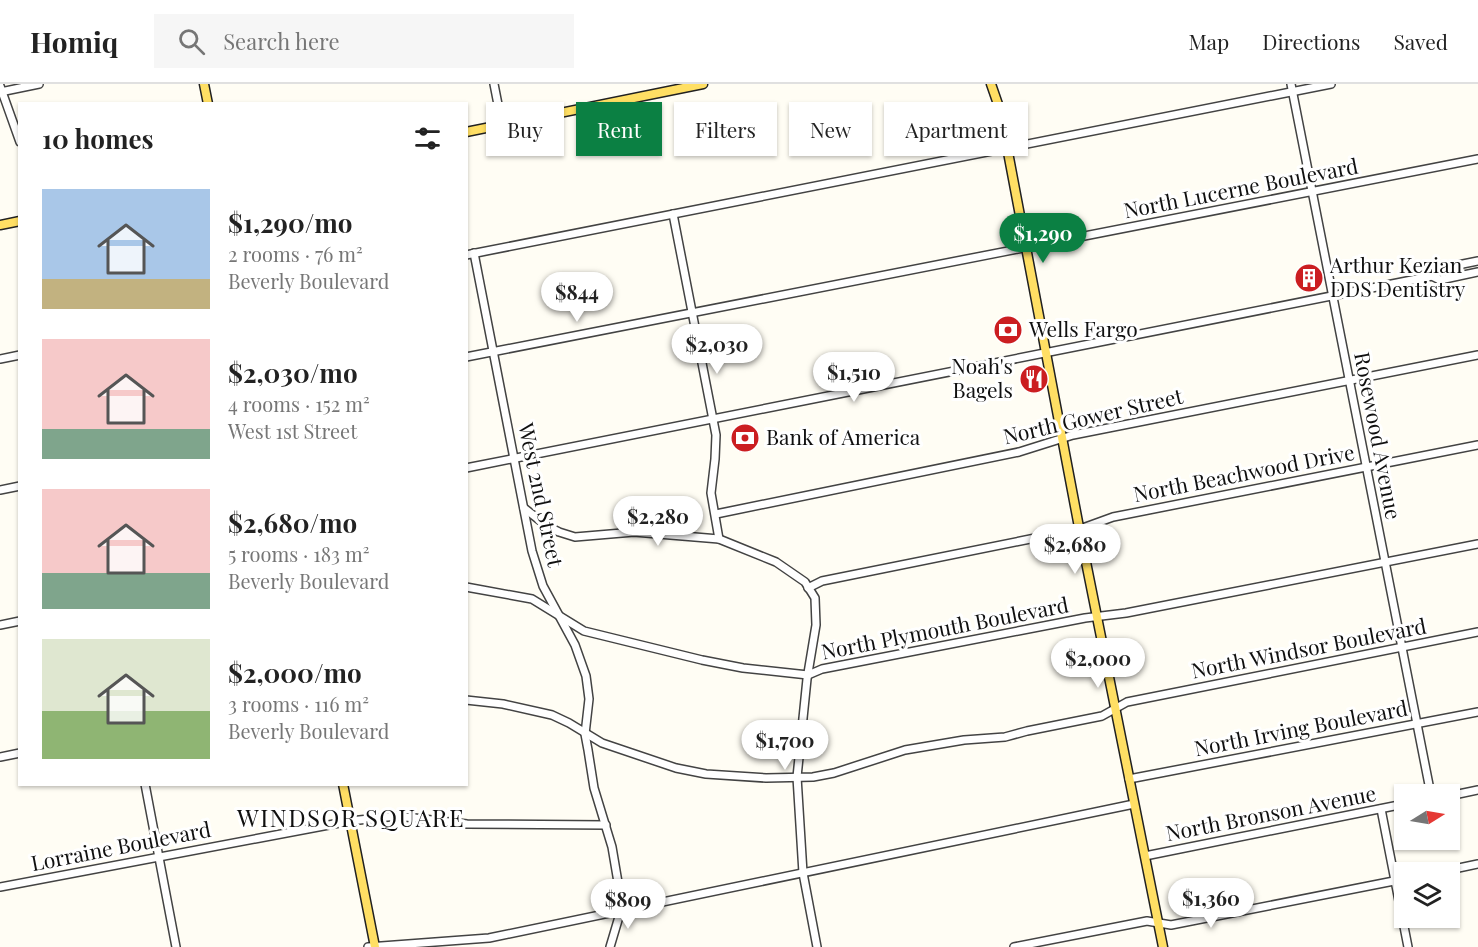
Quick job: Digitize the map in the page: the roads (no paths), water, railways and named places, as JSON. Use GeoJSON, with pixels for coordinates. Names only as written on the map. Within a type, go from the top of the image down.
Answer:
{"type":"FeatureCollection","features":[{"type":"Feature","properties":{"kind":"main road"},"geometry":{"type":"LineString","coordinates":[[204,84],[208,102]]}},
{"type":"Feature","properties":{"kind":"main road"},"geometry":{"type":"LineString","coordinates":[[564,112],[703,84]]}},
{"type":"Feature","properties":{"kind":"main road"},"geometry":{"type":"LineString","coordinates":[[993,84],[998,102]]}},
{"type":"Feature","properties":{"kind":"main road"},"geometry":{"type":"LineString","coordinates":[[468,132],[486,128]]}},
{"type":"Feature","properties":{"kind":"main road"},"geometry":{"type":"LineString","coordinates":[[1009,156],[1163,947]]}},
{"type":"Feature","properties":{"kind":"main road"},"geometry":{"type":"LineString","coordinates":[[0,225],[18,221]]}},
{"type":"Feature","properties":{"kind":"main road"},"geometry":{"type":"LineString","coordinates":[[343,786],[372,947]]}},
{"type":"Feature","properties":{"kind":"street"},"geometry":{"type":"LineString","coordinates":[[18,137],[1,90],[39,84]]}},
{"type":"Feature","properties":{"kind":"street"},"geometry":{"type":"LineString","coordinates":[[494,84],[498,102]]}},
{"type":"Feature","properties":{"kind":"street"},"geometry":{"type":"LineString","coordinates":[[1028,144],[1292,88],[1331,84]]}},
{"type":"Feature","properties":{"kind":"street","name":"Rosewood Avenue"},"geometry":{"type":"LineString","coordinates":[[1292,88],[1429,784]]}},
{"type":"Feature","properties":{"kind":"street"},"geometry":{"type":"LineString","coordinates":[[470,254],[967,156]]}},
{"type":"Feature","properties":{"kind":"street","name":"North Lucerne Boulevard"},"geometry":{"type":"LineString","coordinates":[[468,357],[1478,159]]}},
{"type":"Feature","properties":{"kind":"street"},"geometry":{"type":"LineString","coordinates":[[673,214],[713,418],[716,443],[711,493],[719,539]]}},
{"type":"Feature","properties":{"kind":"street","name":"West 2nd Street"},"geometry":{"type":"LineString","coordinates":[[470,254],[494,352],[532,551],[543,586],[575,645],[586,676],[589,699],[585,734],[594,788],[617,870],[621,910],[610,947]]}},
{"type":"Feature","properties":{"kind":"street"},"geometry":{"type":"LineString","coordinates":[[468,468],[1432,276],[1438,269],[1478,261]]}},
{"type":"Feature","properties":{"kind":"street"},"geometry":{"type":"LineString","coordinates":[[1432,276],[1440,280],[1478,272]]}},
{"type":"Feature","properties":{"kind":"street"},"geometry":{"type":"LineString","coordinates":[[0,359],[18,355]]}},
{"type":"Feature","properties":{"kind":"street","name":"North Gower Street"},"geometry":{"type":"LineString","coordinates":[[716,514],[1019,452],[1062,438],[1478,355]]}},
{"type":"Feature","properties":{"kind":"street","name":"North Beachwood Drive"},"geometry":{"type":"LineString","coordinates":[[808,588],[822,581],[1080,529],[1113,517],[1478,445]]}},
{"type":"Feature","properties":{"kind":"street"},"geometry":{"type":"LineString","coordinates":[[0,490],[18,486]]}},
{"type":"Feature","properties":{"kind":"street"},"geometry":{"type":"LineString","coordinates":[[524,508],[547,526],[575,537],[633,532],[719,539],[786,567],[805,582],[815,598],[817,608],[797,777],[803,873],[817,947]]}},
{"type":"Feature","properties":{"kind":"street","name":"North Plymouth Boulevard"},"geometry":{"type":"LineString","coordinates":[[808,675],[822,669],[1097,616],[1126,613],[1478,544]]}},
{"type":"Feature","properties":{"kind":"street"},"geometry":{"type":"LineString","coordinates":[[468,587],[532,599],[571,624],[595,634],[743,668],[808,675]]}},
{"type":"Feature","properties":{"kind":"street"},"geometry":{"type":"LineString","coordinates":[[0,625],[18,621]]}},
{"type":"Feature","properties":{"kind":"street","name":"North Windsor Boulevard"},"geometry":{"type":"LineString","coordinates":[[468,700],[503,704],[552,715],[602,743],[676,768],[736,777],[797,777],[834,773],[905,750],[964,740],[1005,737],[1102,716],[1127,702],[1478,632]]}},
{"type":"Feature","properties":{"kind":"street","name":"North Irving Boulevard"},"geometry":{"type":"LineString","coordinates":[[1130,779],[1478,712]]}},
{"type":"Feature","properties":{"kind":"street"},"geometry":{"type":"LineString","coordinates":[[0,757],[18,753]]}},
{"type":"Feature","properties":{"kind":"street"},"geometry":{"type":"LineString","coordinates":[[145,786],[176,947]]}},
{"type":"Feature","properties":{"kind":"street"},"geometry":{"type":"LineString","coordinates":[[1460,793],[1478,790]]}},
{"type":"Feature","properties":{"kind":"street"},"geometry":{"type":"LineString","coordinates":[[372,947],[489,938],[1134,804]]}},
{"type":"Feature","properties":{"kind":"street","name":"North Bronson Avenue"},"geometry":{"type":"LineString","coordinates":[[1145,856],[1394,806]]}},
{"type":"Feature","properties":{"kind":"street"},"geometry":{"type":"LineString","coordinates":[[1381,809],[1394,876]]}},
{"type":"Feature","properties":{"kind":"street","name":"Lorraine Boulevard"},"geometry":{"type":"LineString","coordinates":[[0,887],[350,821],[398,816],[467,824],[606,825]]}},
{"type":"Feature","properties":{"kind":"street"},"geometry":{"type":"LineString","coordinates":[[1460,868],[1478,864]]}},
{"type":"Feature","properties":{"kind":"street"},"geometry":{"type":"LineString","coordinates":[[1014,947],[1146,921],[1171,925],[1394,881]]}},
{"type":"Feature","properties":{"kind":"street"},"geometry":{"type":"LineString","coordinates":[[1404,928],[1408,947]]}},
{"type":"Feature","properties":{"kind":"place","name":"Arthur Kezian DDS Dentistry"},"geometry":{"type":"Point","coordinates":[1309,278]}},
{"type":"Feature","properties":{"kind":"place","name":"Wells Fargo"},"geometry":{"type":"Point","coordinates":[1008,330]}},
{"type":"Feature","properties":{"kind":"place","name":"Noah's Bagels"},"geometry":{"type":"Point","coordinates":[1034,379]}},
{"type":"Feature","properties":{"kind":"place","name":"Bank of America"},"geometry":{"type":"Point","coordinates":[745,438]}},
{"type":"Feature","properties":{"kind":"district","name":"WINDSOR SQUARE"},"geometry":{"type":"Point","coordinates":[351,819]}}]}
